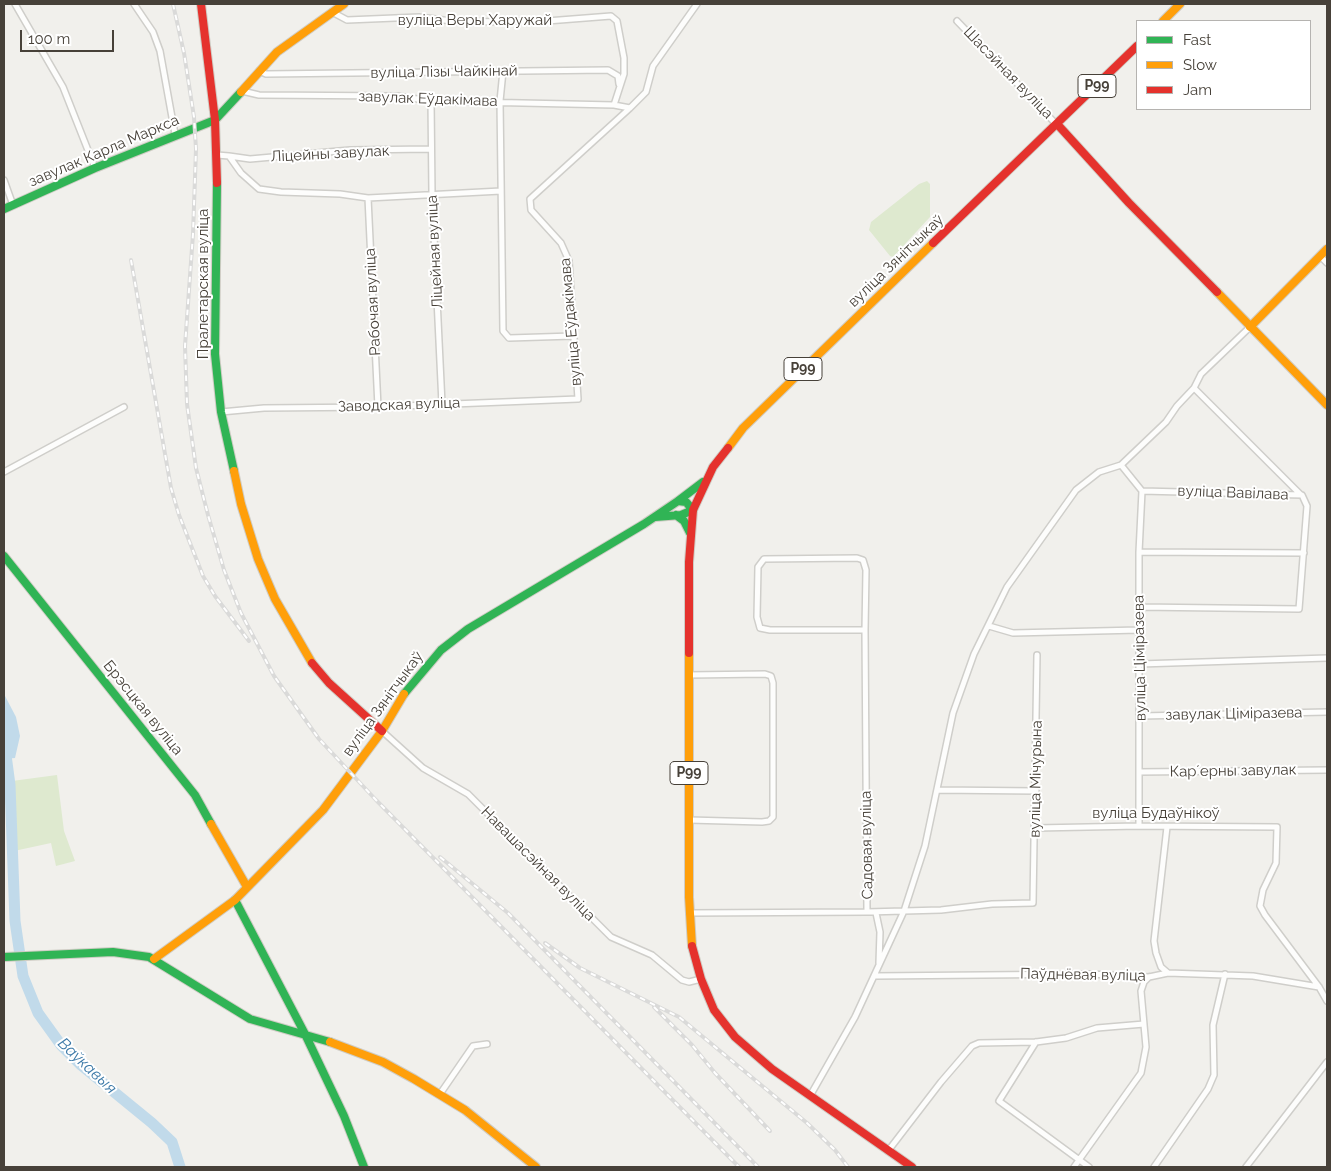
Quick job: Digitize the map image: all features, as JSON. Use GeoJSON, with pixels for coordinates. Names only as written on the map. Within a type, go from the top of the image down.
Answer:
{"type":"FeatureCollection","features":[{"type":"Feature","properties":{"kind":"main road","name":"Пралетарская вуліца"},"geometry":{"type":"LineString","coordinates":[[201,4],[215,120],[217,154],[215,354],[221,412],[242,504],[258,559],[275,599],[314,665],[329,683],[382,731]]}},
{"type":"Feature","properties":{"kind":"main road"},"geometry":{"type":"LineString","coordinates":[[215,120],[277,52],[344,4]]}},
{"type":"Feature","properties":{"kind":"main road"},"geometry":{"type":"LineString","coordinates":[[1163,20],[1180,4]]}},
{"type":"Feature","properties":{"kind":"main road","name":"вуліца Зянітчыкаў"},"geometry":{"type":"LineString","coordinates":[[690,533],[693,510],[705,481],[721,455],[743,428],[1058,125],[1136,47]]}},
{"type":"Feature","properties":{"kind":"main road","name":"завулак Карла Маркса"},"geometry":{"type":"LineString","coordinates":[[4,209],[175,134],[215,120]]}},
{"type":"Feature","properties":{"kind":"main road"},"geometry":{"type":"LineString","coordinates":[[1058,125],[1129,203],[1327,405]]}},
{"type":"Feature","properties":{"kind":"main road"},"geometry":{"type":"LineString","coordinates":[[1250,327],[1327,249]]}},
{"type":"Feature","properties":{"kind":"main road","name":"вуліца Зянітчыкаў"},"geometry":{"type":"LineString","coordinates":[[154,959],[235,900],[323,810],[382,731],[416,678],[449,642],[655,517],[705,481]]}},
{"type":"Feature","properties":{"kind":"main road"},"geometry":{"type":"LineString","coordinates":[[655,517],[676,515],[693,510],[686,502],[678,501]]}},
{"type":"Feature","properties":{"kind":"main road"},"geometry":{"type":"LineString","coordinates":[[676,515],[684,521],[690,533]]}},
{"type":"Feature","properties":{"kind":"main road","name":"Р99"},"geometry":{"type":"LineString","coordinates":[[690,533],[688,675],[689,913],[692,941],[701,979],[714,1010],[735,1037],[810,1096],[912,1167]]}},
{"type":"Feature","properties":{"kind":"main road","name":"Брэсцкая вуліца"},"geometry":{"type":"LineString","coordinates":[[4,556],[195,795],[247,887]]}},
{"type":"Feature","properties":{"kind":"main road"},"geometry":{"type":"LineString","coordinates":[[235,900],[305,1034],[344,1116],[364,1167]]}},
{"type":"Feature","properties":{"kind":"main road"},"geometry":{"type":"LineString","coordinates":[[4,957],[113,952],[143,955],[154,959],[250,1020],[267,1026],[305,1034],[383,1062],[440,1094],[493,1130],[536,1167]]}},
{"type":"Feature","properties":{"kind":"street"},"geometry":{"type":"LineString","coordinates":[[15,4],[63,87],[95,168]]}},
{"type":"Feature","properties":{"kind":"street"},"geometry":{"type":"LineString","coordinates":[[134,4],[153,32],[160,52],[175,134]]}},
{"type":"Feature","properties":{"kind":"street"},"geometry":{"type":"LineString","coordinates":[[620,84],[614,104],[630,108],[646,92],[653,66],[697,4]]}},
{"type":"Feature","properties":{"kind":"street","name":"вуліца Веры Харужай"},"geometry":{"type":"LineString","coordinates":[[332,12],[347,20],[419,17],[460,22],[547,21],[611,16],[618,21],[624,58],[624,74],[620,84]]}},
{"type":"Feature","properties":{"kind":"street","name":"Шасэйная вуліца"},"geometry":{"type":"LineString","coordinates":[[957,22],[1058,125]]}},
{"type":"Feature","properties":{"kind":"street","name":"вуліца Лізы Чайкінай"},"geometry":{"type":"LineString","coordinates":[[259,71],[266,74],[608,70],[618,76],[620,84]]}},
{"type":"Feature","properties":{"kind":"street"},"geometry":{"type":"LineString","coordinates":[[503,71],[500,101],[503,331],[509,338],[573,336]]}},
{"type":"Feature","properties":{"kind":"street","name":"завулак Еўдакімава"},"geometry":{"type":"LineString","coordinates":[[242,91],[259,96],[397,96],[431,101],[614,104]]}},
{"type":"Feature","properties":{"kind":"street","name":"Ліцейная вуліца"},"geometry":{"type":"LineString","coordinates":[[431,101],[432,194],[442,404]]}},
{"type":"Feature","properties":{"kind":"street","name":"вуліца Еўдакімава"},"geometry":{"type":"LineString","coordinates":[[578,399],[567,256],[561,242],[531,210],[530,199],[630,108]]}},
{"type":"Feature","properties":{"kind":"street","name":"Ліцейны завулак"},"geometry":{"type":"LineString","coordinates":[[217,154],[250,159],[350,150],[431,149]]}},
{"type":"Feature","properties":{"kind":"street"},"geometry":{"type":"LineString","coordinates":[[229,156],[241,173],[259,189],[368,198],[501,191]]}},
{"type":"Feature","properties":{"kind":"street"},"geometry":{"type":"LineString","coordinates":[[4,180],[13,205]]}},
{"type":"Feature","properties":{"kind":"street","name":"Рабочая вуліца"},"geometry":{"type":"LineString","coordinates":[[368,198],[378,407]]}},
{"type":"Feature","properties":{"kind":"street"},"geometry":{"type":"LineString","coordinates":[[1320,256],[1327,263]]}},
{"type":"Feature","properties":{"kind":"street"},"geometry":{"type":"LineString","coordinates":[[810,1096],[856,1017],[904,911],[925,846],[953,713],[974,654],[1007,587],[1076,490],[1099,472],[1121,465],[1166,422],[1177,406],[1194,388],[1201,374],[1250,327]]}},
{"type":"Feature","properties":{"kind":"street"},"geometry":{"type":"LineString","coordinates":[[1194,388],[1302,495]]}},
{"type":"Feature","properties":{"kind":"street","name":"Заводская вуліца"},"geometry":{"type":"LineString","coordinates":[[221,412],[264,408],[378,407],[578,399]]}},
{"type":"Feature","properties":{"kind":"street"},"geometry":{"type":"LineString","coordinates":[[4,472],[124,406]]}},
{"type":"Feature","properties":{"kind":"street"},"geometry":{"type":"LineString","coordinates":[[1121,465],[1142,491]]}},
{"type":"Feature","properties":{"kind":"street","name":"вуліца Вавілава"},"geometry":{"type":"LineString","coordinates":[[1139,607],[1299,609],[1307,506],[1302,495],[1142,491]]}},
{"type":"Feature","properties":{"kind":"street","name":"вуліца Ціміразева"},"geometry":{"type":"LineString","coordinates":[[1139,826],[1141,716],[1139,607],[1142,491]]}},
{"type":"Feature","properties":{"kind":"street"},"geometry":{"type":"LineString","coordinates":[[1140,552],[1304,553]]}},
{"type":"Feature","properties":{"kind":"street","name":"Садовая вуліца"},"geometry":{"type":"LineString","coordinates":[[689,913],[867,912],[866,570],[863,560],[857,558],[764,559],[758,568],[757,617],[760,628],[770,630],[865,630]]}},
{"type":"Feature","properties":{"kind":"street"},"geometry":{"type":"LineString","coordinates":[[989,626],[1013,633],[1139,630]]}},
{"type":"Feature","properties":{"kind":"street","name":"вуліца Мічурына"},"geometry":{"type":"LineString","coordinates":[[904,911],[1033,903],[1036,828],[1037,655]]}},
{"type":"Feature","properties":{"kind":"street"},"geometry":{"type":"LineString","coordinates":[[1140,664],[1327,658]]}},
{"type":"Feature","properties":{"kind":"street"},"geometry":{"type":"LineString","coordinates":[[688,675],[766,674],[771,676],[773,693],[773,817],[769,821],[762,822],[689,820]]}},
{"type":"Feature","properties":{"kind":"street","name":"завулак Ціміразева"},"geometry":{"type":"LineString","coordinates":[[1141,716],[1327,712]]}},
{"type":"Feature","properties":{"kind":"street","name":"Навашасэйная вуліца"},"geometry":{"type":"LineString","coordinates":[[382,731],[423,768],[468,794],[611,937],[652,955],[682,980],[690,982],[701,979]]}},
{"type":"Feature","properties":{"kind":"street","name":"Карʼерны завулак"},"geometry":{"type":"LineString","coordinates":[[1140,772],[1327,770]]}},
{"type":"Feature","properties":{"kind":"street"},"geometry":{"type":"LineString","coordinates":[[937,790],[1036,791]]}},
{"type":"Feature","properties":{"kind":"street","name":"вуліца Будаўнікоў"},"geometry":{"type":"LineString","coordinates":[[1036,828],[1139,826],[1277,827],[1276,863],[1263,890],[1260,906],[1264,915],[1319,987]]}},
{"type":"Feature","properties":{"kind":"street"},"geometry":{"type":"LineString","coordinates":[[1167,827],[1154,941],[1161,966],[1168,973]]}},
{"type":"Feature","properties":{"kind":"street"},"geometry":{"type":"LineString","coordinates":[[867,912],[904,911]]}},
{"type":"Feature","properties":{"kind":"street"},"geometry":{"type":"LineString","coordinates":[[876,913],[880,932],[879,966]]}},
{"type":"Feature","properties":{"kind":"street","name":"Паўднёвая вуліца"},"geometry":{"type":"LineString","coordinates":[[875,976],[1090,974],[1149,977],[1168,973],[1225,974],[1252,976],[1319,987]]}},
{"type":"Feature","properties":{"kind":"street"},"geometry":{"type":"LineString","coordinates":[[1154,1167],[1208,1089],[1214,1075],[1213,1025],[1225,974]]}},
{"type":"Feature","properties":{"kind":"street"},"geometry":{"type":"LineString","coordinates":[[1074,1167],[1141,1072],[1146,1047],[1141,991],[1144,982],[1149,977]]}},
{"type":"Feature","properties":{"kind":"street"},"geometry":{"type":"LineString","coordinates":[[1319,987],[1327,1001]]}},
{"type":"Feature","properties":{"kind":"street"},"geometry":{"type":"LineString","coordinates":[[888,1151],[941,1082],[972,1046],[979,1043],[1036,1042],[1066,1038],[1097,1028],[1144,1024]]}},
{"type":"Feature","properties":{"kind":"street"},"geometry":{"type":"LineString","coordinates":[[1036,1042],[999,1101],[1089,1167]]}},
{"type":"Feature","properties":{"kind":"street"},"geometry":{"type":"LineString","coordinates":[[440,1094],[473,1046],[487,1044]]}},
{"type":"Feature","properties":{"kind":"street"},"geometry":{"type":"LineString","coordinates":[[1246,1167],[1327,1062]]}},
{"type":"Feature","properties":{"kind":"green space"},"geometry":{"type":"Polygon","coordinates":[[[927,181],[930,184],[930,217],[893,257],[890,256],[869,230],[871,222],[919,184],[927,181]]]}},
{"type":"Feature","properties":{"kind":"green space"},"geometry":{"type":"Polygon","coordinates":[[[57,775],[64,831],[75,861],[56,866],[51,843],[14,851],[12,781],[57,775]]]}},
{"type":"Feature","properties":{"kind":"water"},"geometry":{"type":"Polygon","coordinates":[[[4,694],[16,717],[20,736],[15,758],[4,759],[4,694]]]}},
{"type":"Feature","properties":{"kind":"waterway","name":"Ваўкавыя"},"geometry":{"type":"LineString","coordinates":[[4,740],[10,785],[15,921],[23,976],[38,1013],[61,1045],[81,1065],[152,1123],[172,1142],[180,1167]]}},
{"type":"Feature","properties":{"kind":"railway"},"geometry":{"type":"LineString","coordinates":[[173,4],[184,53],[194,117],[196,149],[193,234],[185,346],[187,404],[196,468],[208,515],[224,570],[241,613],[274,676],[319,739],[376,800],[739,1167]]}},
{"type":"Feature","properties":{"kind":"railway"},"geometry":{"type":"LineString","coordinates":[[131,260],[171,488],[179,515],[203,576],[215,596],[249,641]]}},
{"type":"Feature","properties":{"kind":"railway"},"geometry":{"type":"LineString","coordinates":[[440,857],[508,913],[758,1167]]}},
{"type":"Feature","properties":{"kind":"railway"},"geometry":{"type":"LineString","coordinates":[[545,943],[580,968],[679,1017],[807,1123],[835,1150],[848,1167]]}},
{"type":"Feature","properties":{"kind":"railway"},"geometry":{"type":"LineString","coordinates":[[654,1007],[692,1045],[715,1073],[770,1131]]}},
{"type":"Feature","properties":{"kind":"traffic: fast"},"geometry":{"type":"LineString","coordinates":[[4,209],[95,168],[215,120],[241,92]]}},
{"type":"Feature","properties":{"kind":"traffic: fast"},"geometry":{"type":"LineString","coordinates":[[217,183],[215,354],[221,412],[234,471]]}},
{"type":"Feature","properties":{"kind":"traffic: fast"},"geometry":{"type":"LineString","coordinates":[[678,501],[703,482]]}},
{"type":"Feature","properties":{"kind":"traffic: fast"},"geometry":{"type":"LineString","coordinates":[[404,694],[441,650],[468,629],[644,524],[678,501],[686,502],[693,510],[681,515],[655,517]]}},
{"type":"Feature","properties":{"kind":"traffic: fast"},"geometry":{"type":"LineString","coordinates":[[676,515],[684,521],[690,533]]}},
{"type":"Feature","properties":{"kind":"traffic: fast"},"geometry":{"type":"LineString","coordinates":[[4,556],[195,795],[211,824]]}},
{"type":"Feature","properties":{"kind":"traffic: fast"},"geometry":{"type":"LineString","coordinates":[[235,900],[305,1034],[344,1116],[364,1167]]}},
{"type":"Feature","properties":{"kind":"traffic: fast"},"geometry":{"type":"LineString","coordinates":[[4,957],[113,952],[149,957],[250,1019],[330,1042]]}},
{"type":"Feature","properties":{"kind":"traffic: slow"},"geometry":{"type":"LineString","coordinates":[[241,92],[277,52],[344,4]]}},
{"type":"Feature","properties":{"kind":"traffic: slow"},"geometry":{"type":"LineString","coordinates":[[1164,20],[1180,4]]}},
{"type":"Feature","properties":{"kind":"traffic: slow"},"geometry":{"type":"LineString","coordinates":[[728,448],[743,428],[933,243]]}},
{"type":"Feature","properties":{"kind":"traffic: slow"},"geometry":{"type":"LineString","coordinates":[[1250,327],[1327,249]]}},
{"type":"Feature","properties":{"kind":"traffic: slow"},"geometry":{"type":"LineString","coordinates":[[1217,292],[1327,405]]}},
{"type":"Feature","properties":{"kind":"traffic: slow"},"geometry":{"type":"LineString","coordinates":[[234,471],[241,504],[258,559],[275,599],[312,663]]}},
{"type":"Feature","properties":{"kind":"traffic: slow"},"geometry":{"type":"LineString","coordinates":[[689,653],[689,897],[692,946]]}},
{"type":"Feature","properties":{"kind":"traffic: slow"},"geometry":{"type":"LineString","coordinates":[[154,959],[235,900],[323,810],[382,731],[404,694]]}},
{"type":"Feature","properties":{"kind":"traffic: slow"},"geometry":{"type":"LineString","coordinates":[[211,824],[247,887]]}},
{"type":"Feature","properties":{"kind":"traffic: slow"},"geometry":{"type":"LineString","coordinates":[[330,1042],[383,1062],[414,1079],[465,1110],[536,1167]]}},
{"type":"Feature","properties":{"kind":"traffic: jam"},"geometry":{"type":"LineString","coordinates":[[201,4],[215,120],[217,183]]}},
{"type":"Feature","properties":{"kind":"traffic: jam"},"geometry":{"type":"LineString","coordinates":[[933,243],[1136,47]]}},
{"type":"Feature","properties":{"kind":"traffic: jam"},"geometry":{"type":"LineString","coordinates":[[1058,125],[1129,203],[1217,292]]}},
{"type":"Feature","properties":{"kind":"traffic: jam"},"geometry":{"type":"LineString","coordinates":[[689,653],[689,562],[693,510],[713,467],[728,448]]}},
{"type":"Feature","properties":{"kind":"traffic: jam"},"geometry":{"type":"LineString","coordinates":[[312,663],[329,683],[382,731]]}},
{"type":"Feature","properties":{"kind":"traffic: jam"},"geometry":{"type":"LineString","coordinates":[[692,946],[701,979],[714,1010],[735,1037],[772,1069],[912,1167]]}}]}
